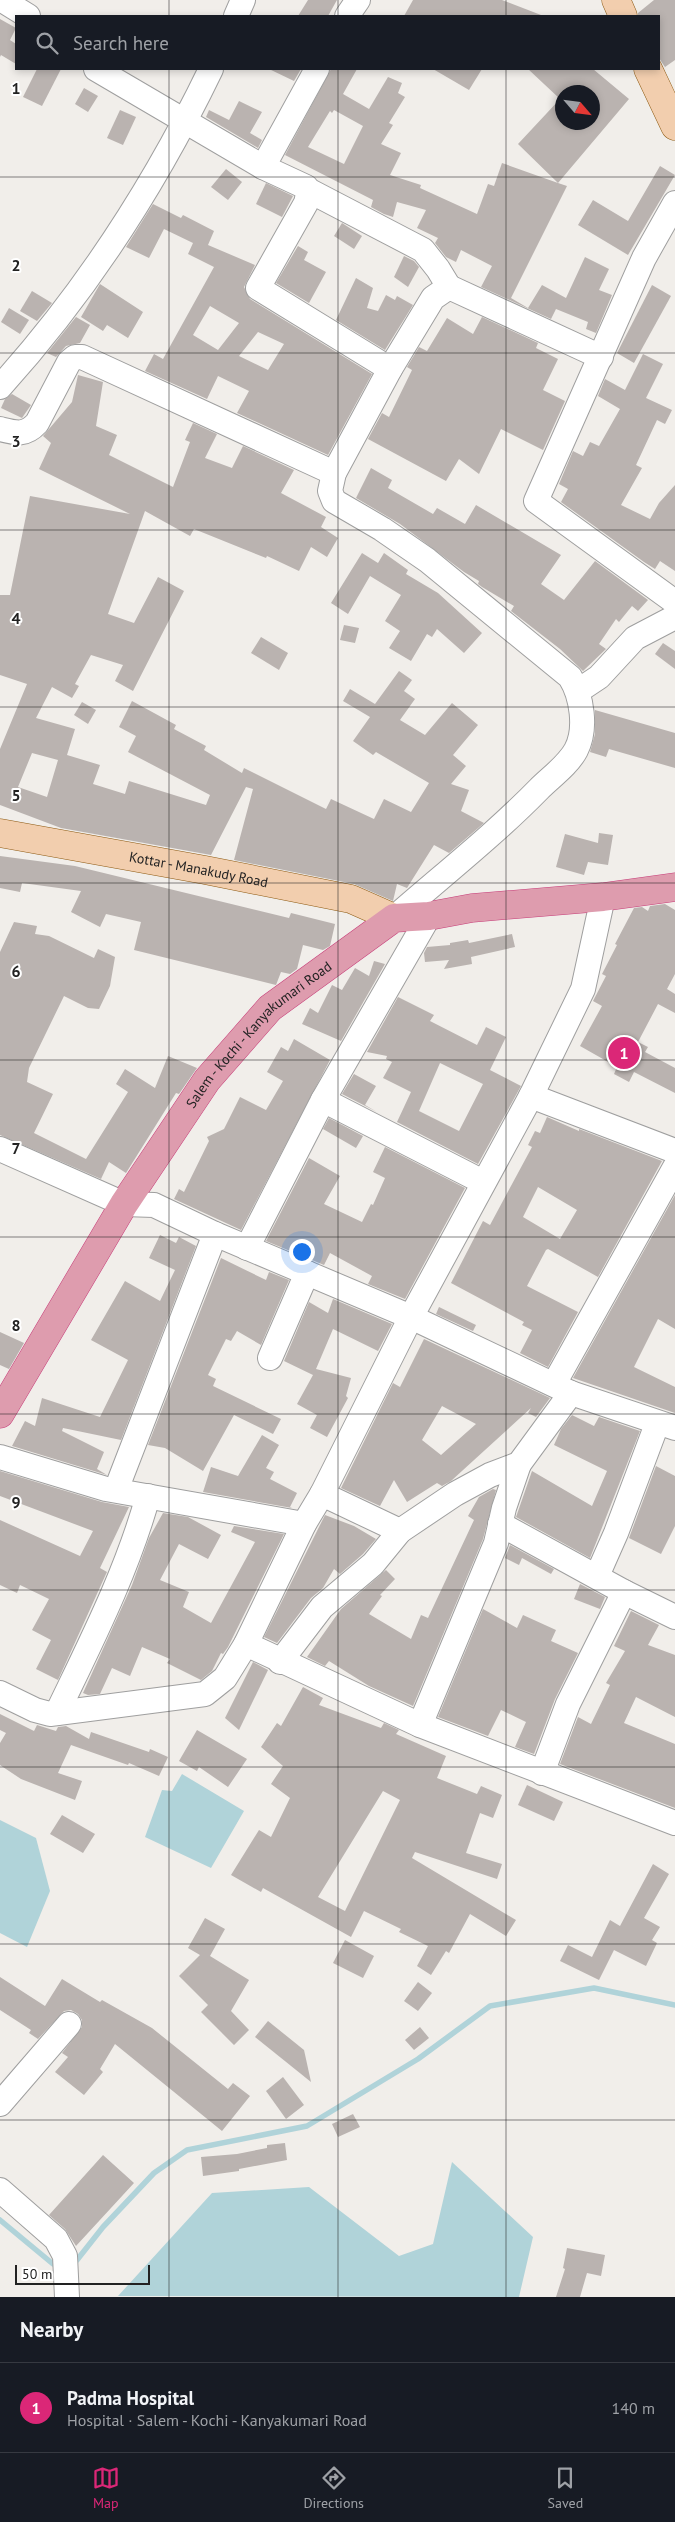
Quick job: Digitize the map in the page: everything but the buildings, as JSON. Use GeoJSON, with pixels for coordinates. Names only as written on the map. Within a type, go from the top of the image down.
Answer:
{"type":"FeatureCollection","features":[{"type":"Feature","properties":{"kind":"highway"},"geometry":{"type":"LineString","coordinates":[[394,918],[429,916],[472,908],[603,897],[675,887]]}},
{"type":"Feature","properties":{"kind":"highway","name":"Salem - Kochi - Kanyakumari Road"},"geometry":{"type":"LineString","coordinates":[[0,1414],[124,1204],[207,1080],[270,1008],[394,918]]}},
{"type":"Feature","properties":{"kind":"main road"},"geometry":{"type":"LineString","coordinates":[[616,0],[624,15]]}},
{"type":"Feature","properties":{"kind":"main road"},"geometry":{"type":"LineString","coordinates":[[648,70],[675,126]]}},
{"type":"Feature","properties":{"kind":"main road","name":"Kottar - Manakudy Road"},"geometry":{"type":"LineString","coordinates":[[0,833],[205,870],[351,899],[394,918]]}},
{"type":"Feature","properties":{"kind":"street"},"geometry":{"type":"LineString","coordinates":[[2,0],[26,15]]}},
{"type":"Feature","properties":{"kind":"street"},"geometry":{"type":"LineString","coordinates":[[236,15],[243,0]]}},
{"type":"Feature","properties":{"kind":"street"},"geometry":{"type":"LineString","coordinates":[[348,15],[358,0]]}},
{"type":"Feature","properties":{"kind":"street"},"geometry":{"type":"LineString","coordinates":[[98,70],[262,167],[303,184],[308,190],[423,250],[438,268],[449,286],[601,357]]}},
{"type":"Feature","properties":{"kind":"street"},"geometry":{"type":"LineString","coordinates":[[0,387],[43,340],[134,208],[185,123],[210,70]]}},
{"type":"Feature","properties":{"kind":"street"},"geometry":{"type":"LineString","coordinates":[[262,167],[317,70]]}},
{"type":"Feature","properties":{"kind":"street"},"geometry":{"type":"LineString","coordinates":[[308,190],[306,203],[258,288],[390,369]]}},
{"type":"Feature","properties":{"kind":"street"},"geometry":{"type":"LineString","coordinates":[[675,203],[644,258],[536,501],[675,602]]}},
{"type":"Feature","properties":{"kind":"street"},"geometry":{"type":"LineString","coordinates":[[394,918],[501,828],[570,758],[580,737],[578,692],[570,677],[427,560],[382,529],[334,501],[330,491],[334,473],[390,369],[433,298],[449,286]]}},
{"type":"Feature","properties":{"kind":"street"},"geometry":{"type":"LineString","coordinates":[[0,429],[17,433],[31,430],[37,423],[69,362],[75,358],[82,357],[334,473]]}},
{"type":"Feature","properties":{"kind":"street"},"geometry":{"type":"LineString","coordinates":[[578,692],[599,677],[635,638],[675,616]]}},
{"type":"Feature","properties":{"kind":"street"},"geometry":{"type":"LineString","coordinates":[[0,1693],[35,1710],[57,1713],[205,1694],[225,1678],[246,1644],[304,1524],[322,1494],[411,1317],[482,1182],[531,1096],[583,989],[603,897]]}},
{"type":"Feature","properties":{"kind":"street"},"geometry":{"type":"LineString","coordinates":[[247,1248],[323,1100],[429,916]]}},
{"type":"Feature","properties":{"kind":"street"},"geometry":{"type":"LineString","coordinates":[[531,1096],[675,1151]]}},
{"type":"Feature","properties":{"kind":"street"},"geometry":{"type":"LineString","coordinates":[[323,1100],[482,1182]]}},
{"type":"Feature","properties":{"kind":"street"},"geometry":{"type":"LineString","coordinates":[[0,1150],[124,1204],[154,1205],[247,1248],[411,1317],[563,1388],[666,1426],[597,1576]]}},
{"type":"Feature","properties":{"kind":"street"},"geometry":{"type":"LineString","coordinates":[[420,1725],[496,1544],[500,1524],[519,1464],[563,1388],[675,1167]]}},
{"type":"Feature","properties":{"kind":"street"},"geometry":{"type":"LineString","coordinates":[[116,1490],[215,1234]]}},
{"type":"Feature","properties":{"kind":"street"},"geometry":{"type":"LineString","coordinates":[[270,1358],[307,1273]]}},
{"type":"Feature","properties":{"kind":"street"},"geometry":{"type":"LineString","coordinates":[[0,1457],[116,1490],[304,1524]]}},
{"type":"Feature","properties":{"kind":"street"},"geometry":{"type":"LineString","coordinates":[[280,1662],[322,1607],[373,1564],[400,1532],[455,1494],[490,1475],[519,1464]]}},
{"type":"Feature","properties":{"kind":"street"},"geometry":{"type":"LineString","coordinates":[[322,1494],[400,1532]]}},
{"type":"Feature","properties":{"kind":"street"},"geometry":{"type":"LineString","coordinates":[[57,1713],[96,1632],[137,1537],[148,1496]]}},
{"type":"Feature","properties":{"kind":"street"},"geometry":{"type":"LineString","coordinates":[[500,1524],[624,1592],[675,1617]]}},
{"type":"Feature","properties":{"kind":"street"},"geometry":{"type":"LineString","coordinates":[[542,1773],[568,1704],[624,1592]]}},
{"type":"Feature","properties":{"kind":"street"},"geometry":{"type":"LineString","coordinates":[[246,1644],[280,1662],[420,1725],[675,1823]]}},
{"type":"Feature","properties":{"kind":"street"},"geometry":{"type":"LineString","coordinates":[[0,2104],[69,2024]]}},
{"type":"Feature","properties":{"kind":"street"},"geometry":{"type":"LineString","coordinates":[[0,2190],[56,2239],[65,2256],[67,2297]]}},
{"type":"Feature","properties":{"kind":"water"},"geometry":{"type":"Polygon","coordinates":[[[182,1774],[244,1811],[211,1868],[145,1837],[162,1790],[172,1791],[182,1774]]]}},
{"type":"Feature","properties":{"kind":"water"},"geometry":{"type":"Polygon","coordinates":[[[0,1820],[36,1838],[50,1891],[27,1947],[0,1933],[0,1820]]]}},
{"type":"Feature","properties":{"kind":"water"},"geometry":{"type":"Polygon","coordinates":[[[452,2162],[533,2237],[519,2297],[118,2296],[212,2193],[309,2187],[399,2256],[433,2244],[452,2162]]]}},
{"type":"Feature","properties":{"kind":"waterway"},"geometry":{"type":"LineString","coordinates":[[77,2260],[103,2227],[154,2173],[187,2150],[307,2126],[418,2059],[490,2006],[594,1988],[675,2005]]}},
{"type":"Feature","properties":{"kind":"waterway"},"geometry":{"type":"LineString","coordinates":[[0,2220],[53,2264]]}},
{"type":"Feature","properties":{"kind":"place","name":"Padma Hospital"},"geometry":{"type":"Point","coordinates":[624,1053]}}]}
